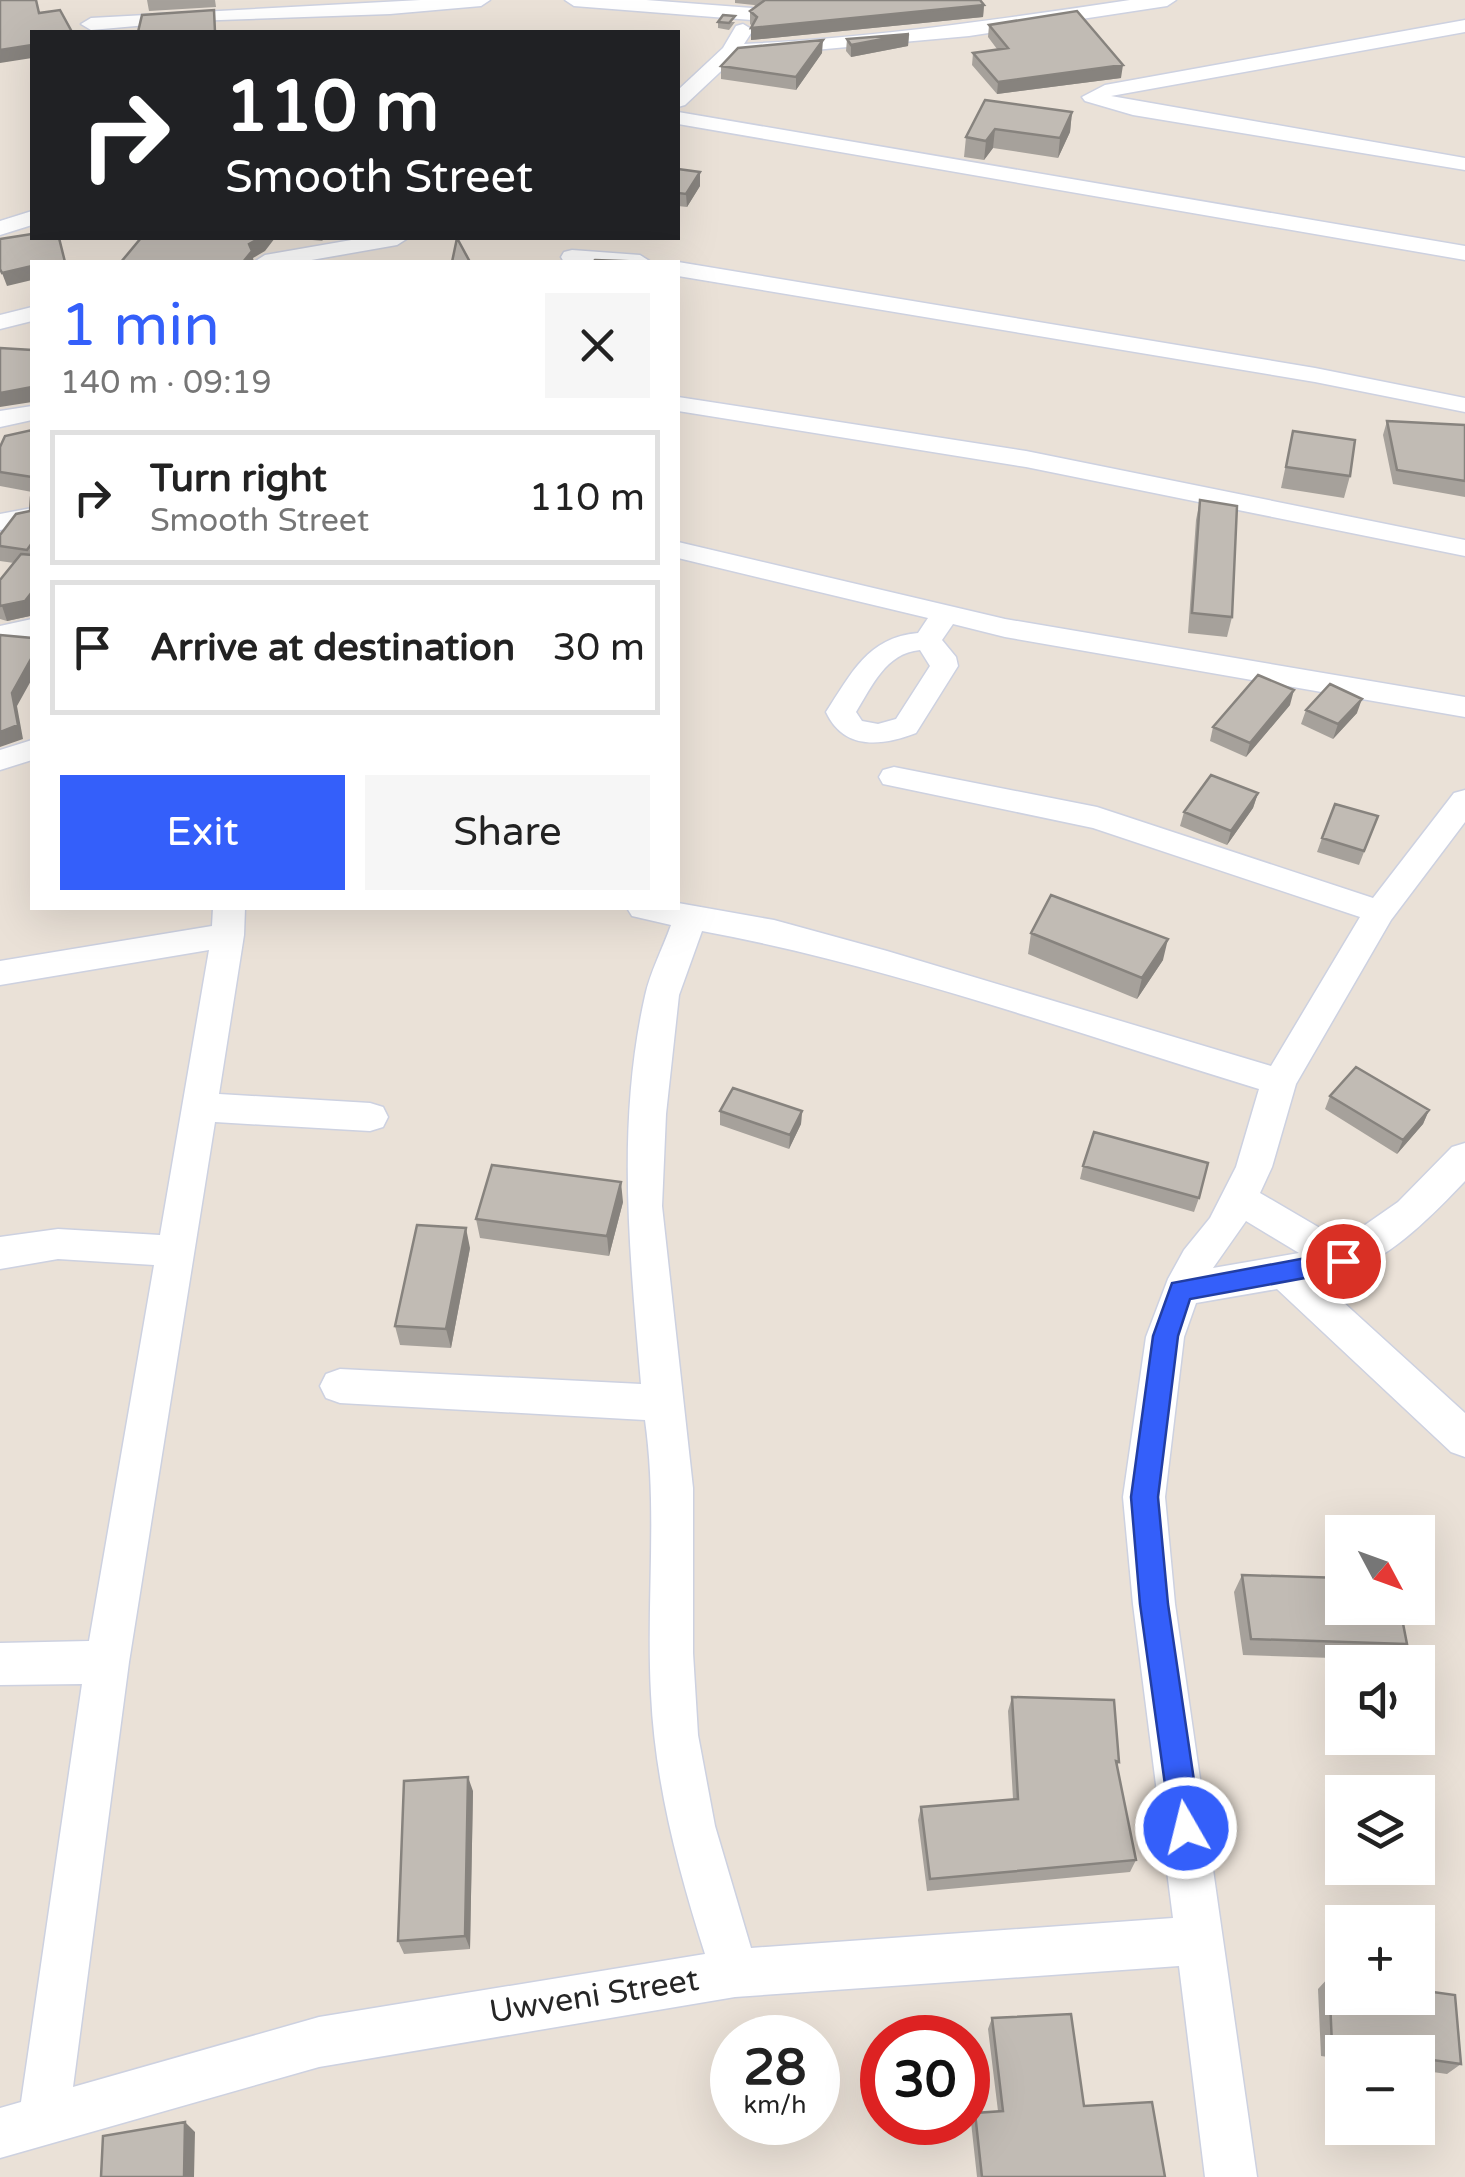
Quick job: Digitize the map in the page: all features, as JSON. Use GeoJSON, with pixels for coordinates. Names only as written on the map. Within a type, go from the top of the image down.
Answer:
{"type":"FeatureCollection","features":[{"type":"Feature","properties":{"kind":"street"},"geometry":{"type":"LineString","coordinates":[[79,0],[94,28],[152,17],[362,10],[481,0]]}},
{"type":"Feature","properties":{"kind":"street"},"geometry":{"type":"LineString","coordinates":[[574,0],[758,7],[731,51],[680,99]]}},
{"type":"Feature","properties":{"kind":"street"},"geometry":{"type":"LineString","coordinates":[[731,51],[969,30],[1167,0]]}},
{"type":"Feature","properties":{"kind":"street"},"geometry":{"type":"LineString","coordinates":[[1465,26],[1192,78],[1105,90],[1092,97],[1134,109],[1465,164]]}},
{"type":"Feature","properties":{"kind":"street"},"geometry":{"type":"LineString","coordinates":[[680,118],[1465,253]]}},
{"type":"Feature","properties":{"kind":"street"},"geometry":{"type":"LineString","coordinates":[[0,228],[30,219]]}},
{"type":"Feature","properties":{"kind":"street"},"geometry":{"type":"LineString","coordinates":[[275,260],[386,240]]}},
{"type":"Feature","properties":{"kind":"street"},"geometry":{"type":"LineString","coordinates":[[680,269],[1315,375],[1465,405]]}},
{"type":"Feature","properties":{"kind":"street"},"geometry":{"type":"LineString","coordinates":[[0,322],[30,314]]}},
{"type":"Feature","properties":{"kind":"street"},"geometry":{"type":"LineString","coordinates":[[680,404],[1026,460],[1465,548]]}},
{"type":"Feature","properties":{"kind":"street"},"geometry":{"type":"LineString","coordinates":[[0,419],[30,413]]}},
{"type":"Feature","properties":{"kind":"street"},"geometry":{"type":"LineString","coordinates":[[0,522],[30,516]]}},
{"type":"Feature","properties":{"kind":"street"},"geometry":{"type":"LineString","coordinates":[[680,550],[1005,628],[1465,707]]}},
{"type":"Feature","properties":{"kind":"street"},"geometry":{"type":"LineString","coordinates":[[927,641],[946,613]]}},
{"type":"Feature","properties":{"kind":"street"},"geometry":{"type":"LineString","coordinates":[[0,635],[30,628]]}},
{"type":"Feature","properties":{"kind":"street"},"geometry":{"type":"LineString","coordinates":[[0,760],[30,751]]}},
{"type":"Feature","properties":{"kind":"street"},"geometry":{"type":"LineString","coordinates":[[894,777],[1097,818],[1380,912]]}},
{"type":"Feature","properties":{"kind":"street"},"geometry":{"type":"LineString","coordinates":[[1231,2177],[1154,1604],[1144,1497],[1165,1336],[1181,1290],[1222,1229],[1254,1167],[1279,1082],[1380,912],[1465,800]]}},
{"type":"Feature","properties":{"kind":"street"},"geometry":{"type":"LineString","coordinates":[[655,910],[774,932],[887,962],[1279,1082]]}},
{"type":"Feature","properties":{"kind":"street"},"geometry":{"type":"LineString","coordinates":[[690,916],[662,995],[648,1114],[644,1206],[664,1406],[673,1457],[676,1734],[699,1864],[735,1973]]}},
{"type":"Feature","properties":{"kind":"street"},"geometry":{"type":"LineString","coordinates":[[0,972],[228,921],[106,1662],[21,2128]]}},
{"type":"Feature","properties":{"kind":"street"},"geometry":{"type":"LineString","coordinates":[[199,1108],[370,1117]]}},
{"type":"Feature","properties":{"kind":"street"},"geometry":{"type":"LineString","coordinates":[[1181,1290],[1343,1261],[1410,1213],[1465,1157]]}},
{"type":"Feature","properties":{"kind":"street"},"geometry":{"type":"LineString","coordinates":[[1238,1198],[1343,1261]]}},
{"type":"Feature","properties":{"kind":"street"},"geometry":{"type":"LineString","coordinates":[[0,1253],[58,1244],[175,1251]]}},
{"type":"Feature","properties":{"kind":"street"},"geometry":{"type":"LineString","coordinates":[[1285,1272],[1465,1439]]}},
{"type":"Feature","properties":{"kind":"street"},"geometry":{"type":"LineString","coordinates":[[340,1386],[599,1397],[664,1406]]}},
{"type":"Feature","properties":{"kind":"street"},"geometry":{"type":"LineString","coordinates":[[0,1664],[106,1662]]}},
{"type":"Feature","properties":{"kind":"street","name":"Uwveni Street"},"geometry":{"type":"LineString","coordinates":[[21,2128],[319,2042],[735,1973],[1202,1940]]}},
{"type":"Feature","properties":{"kind":"building"},"geometry":{"type":"Polygon","coordinates":[[[0,0],[36,0],[39,13],[60,10],[71,30],[30,30],[30,45],[0,50],[0,0]]]}},
{"type":"Feature","properties":{"kind":"building"},"geometry":{"type":"Polygon","coordinates":[[[765,0],[980,0],[984,5],[751,28],[757,17],[750,11],[765,0]]]}},
{"type":"Feature","properties":{"kind":"building"},"geometry":{"type":"Polygon","coordinates":[[[214,10],[215,30],[138,30],[142,15],[214,10]]]}},
{"type":"Feature","properties":{"kind":"building"},"geometry":{"type":"Polygon","coordinates":[[[1077,11],[1123,65],[998,82],[973,53],[1008,48],[989,25],[1077,11]]]}},
{"type":"Feature","properties":{"kind":"building"},"geometry":{"type":"Polygon","coordinates":[[[723,15],[735,16],[729,23],[718,22],[723,15]]]}},
{"type":"Feature","properties":{"kind":"building"},"geometry":{"type":"Polygon","coordinates":[[[909,34],[851,45],[847,39],[909,34]]]}},
{"type":"Feature","properties":{"kind":"building"},"geometry":{"type":"Polygon","coordinates":[[[823,40],[796,77],[721,66],[738,48],[823,40]]]}},
{"type":"Feature","properties":{"kind":"building"},"geometry":{"type":"Polygon","coordinates":[[[985,100],[1072,112],[1060,138],[995,129],[986,141],[966,137],[985,100]]]}},
{"type":"Feature","properties":{"kind":"building"},"geometry":{"type":"Polygon","coordinates":[[[680,169],[700,172],[686,194],[680,193],[680,169]]]}},
{"type":"Feature","properties":{"kind":"building"},"geometry":{"type":"Polygon","coordinates":[[[30,234],[30,240],[60,240],[64,260],[30,260],[30,266],[2,273],[0,239],[30,234]]]}},
{"type":"Feature","properties":{"kind":"building"},"geometry":{"type":"Polygon","coordinates":[[[139,240],[256,240],[249,244],[252,251],[245,260],[123,260],[139,240]]]}},
{"type":"Feature","properties":{"kind":"building"},"geometry":{"type":"Polygon","coordinates":[[[457,240],[458,240],[469,260],[452,260],[457,240]]]}},
{"type":"Feature","properties":{"kind":"building"},"geometry":{"type":"Polygon","coordinates":[[[0,348],[30,350],[30,387],[0,393],[0,348]]]}},
{"type":"Feature","properties":{"kind":"building"},"geometry":{"type":"Polygon","coordinates":[[[1387,421],[1465,425],[1465,481],[1397,470],[1387,421]]]}},
{"type":"Feature","properties":{"kind":"building"},"geometry":{"type":"Polygon","coordinates":[[[30,430],[30,477],[0,472],[0,447],[5,436],[30,430]]]}},
{"type":"Feature","properties":{"kind":"building"},"geometry":{"type":"Polygon","coordinates":[[[1293,431],[1355,440],[1350,476],[1286,467],[1293,431]]]}},
{"type":"Feature","properties":{"kind":"building"},"geometry":{"type":"Polygon","coordinates":[[[1200,500],[1237,506],[1232,617],[1192,613],[1200,500]]]}},
{"type":"Feature","properties":{"kind":"building"},"geometry":{"type":"Polygon","coordinates":[[[30,511],[27,550],[0,546],[0,535],[16,514],[30,511]]]}},
{"type":"Feature","properties":{"kind":"building"},"geometry":{"type":"Polygon","coordinates":[[[21,554],[30,555],[30,595],[25,601],[0,606],[0,580],[21,554]]]}},
{"type":"Feature","properties":{"kind":"building"},"geometry":{"type":"Polygon","coordinates":[[[0,635],[30,638],[30,661],[12,693],[18,725],[0,732],[0,635]]]}},
{"type":"Feature","properties":{"kind":"building"},"geometry":{"type":"Polygon","coordinates":[[[1258,675],[1294,690],[1250,743],[1213,727],[1258,675]]]}},
{"type":"Feature","properties":{"kind":"building"},"geometry":{"type":"Polygon","coordinates":[[[1330,684],[1362,699],[1338,724],[1306,710],[1330,684]]]}},
{"type":"Feature","properties":{"kind":"building"},"geometry":{"type":"Polygon","coordinates":[[[1211,775],[1258,793],[1231,831],[1184,812],[1211,775]]]}},
{"type":"Feature","properties":{"kind":"building"},"geometry":{"type":"Polygon","coordinates":[[[1335,804],[1378,816],[1364,851],[1322,838],[1335,804]]]}},
{"type":"Feature","properties":{"kind":"building"},"geometry":{"type":"Polygon","coordinates":[[[1051,895],[1168,939],[1142,978],[1031,933],[1051,895]]]}},
{"type":"Feature","properties":{"kind":"building"},"geometry":{"type":"Polygon","coordinates":[[[1356,1067],[1429,1110],[1403,1140],[1330,1096],[1356,1067]]]}},
{"type":"Feature","properties":{"kind":"building"},"geometry":{"type":"Polygon","coordinates":[[[733,1088],[802,1111],[790,1135],[720,1111],[733,1088]]]}},
{"type":"Feature","properties":{"kind":"building"},"geometry":{"type":"Polygon","coordinates":[[[1094,1132],[1208,1163],[1199,1198],[1083,1166],[1094,1132]]]}},
{"type":"Feature","properties":{"kind":"building"},"geometry":{"type":"Polygon","coordinates":[[[492,1165],[621,1182],[607,1236],[476,1219],[492,1165]]]}},
{"type":"Feature","properties":{"kind":"building"},"geometry":{"type":"Polygon","coordinates":[[[417,1225],[466,1228],[446,1329],[395,1326],[417,1225]]]}},
{"type":"Feature","properties":{"kind":"building"},"geometry":{"type":"Polygon","coordinates":[[[1242,1575],[1325,1577],[1325,1625],[1403,1625],[1407,1644],[1251,1639],[1242,1575]]]}},
{"type":"Feature","properties":{"kind":"building"},"geometry":{"type":"Polygon","coordinates":[[[1012,1697],[1114,1700],[1119,1762],[1116,1761],[1136,1860],[930,1879],[921,1807],[1018,1799],[1012,1697]]]}},
{"type":"Feature","properties":{"kind":"building"},"geometry":{"type":"Polygon","coordinates":[[[468,1777],[465,1936],[398,1941],[404,1781],[468,1777]]]}},
{"type":"Feature","properties":{"kind":"building"},"geometry":{"type":"Polygon","coordinates":[[[1435,1992],[1455,1995],[1461,2064],[1435,2060],[1435,2035],[1332,2035],[1331,2015],[1435,2015],[1435,1992]]]}},
{"type":"Feature","properties":{"kind":"building"},"geometry":{"type":"Polygon","coordinates":[[[1071,2014],[1084,2106],[1152,2102],[1165,2177],[982,2177],[978,2145],[990,2145],[990,2112],[1003,2111],[992,2018],[1071,2014]]]}},
{"type":"Feature","properties":{"kind":"building"},"geometry":{"type":"Polygon","coordinates":[[[185,2122],[184,2177],[101,2177],[103,2136],[185,2122]]]}},
{"type":"Feature","properties":{"kind":"route"},"geometry":{"type":"LineString","coordinates":[[1186,1828],[1154,1604],[1144,1497],[1165,1336],[1181,1290],[1343,1261]]}}]}
